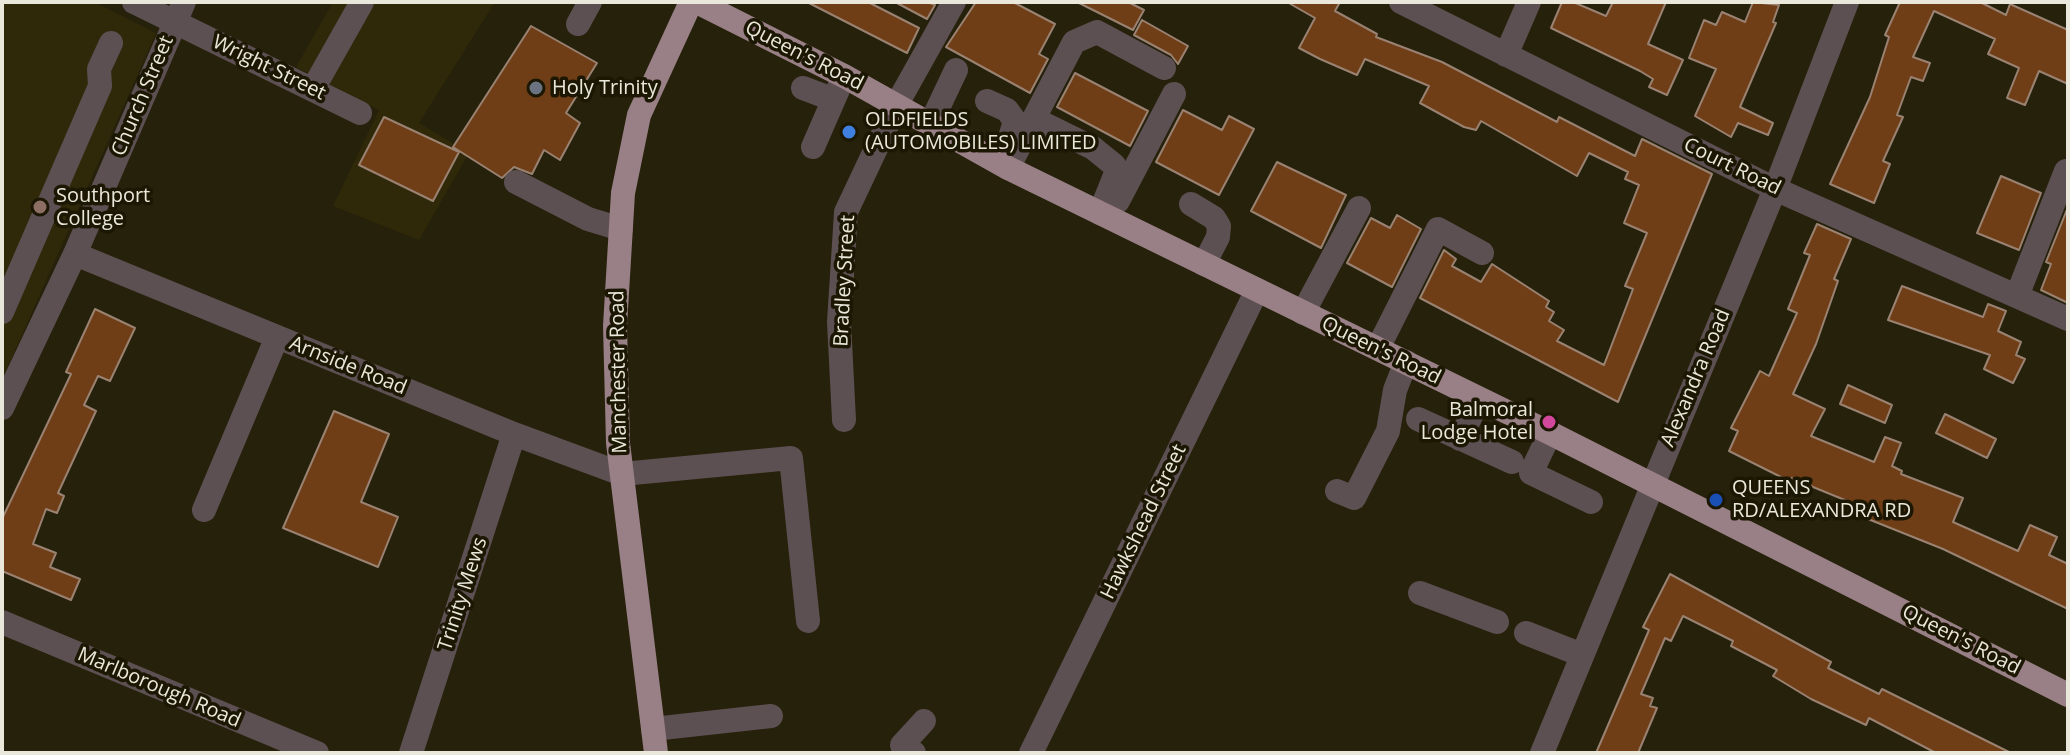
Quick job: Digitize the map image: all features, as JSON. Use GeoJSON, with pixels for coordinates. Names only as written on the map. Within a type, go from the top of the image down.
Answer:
{"type":"FeatureCollection","features":[{"type":"Feature","properties":{"kind":"main road","name":"Queen's Road"},"geometry":{"type":"LineString","coordinates":[[694,2],[897,104],[1004,166],[1550,433],[2068,695]]}},
{"type":"Feature","properties":{"kind":"main road","name":"Manchester Road"},"geometry":{"type":"LineString","coordinates":[[655,741],[622,474],[615,326],[623,193],[639,115],[694,2]]}},
{"type":"Feature","properties":{"kind":"street","name":"Wright Street"},"geometry":{"type":"LineString","coordinates":[[134,2],[180,12],[360,113]]}},
{"type":"Feature","properties":{"kind":"street"},"geometry":{"type":"LineString","coordinates":[[313,89],[362,2]]}},
{"type":"Feature","properties":{"kind":"street"},"geometry":{"type":"LineString","coordinates":[[578,24],[590,2]]}},
{"type":"Feature","properties":{"kind":"street","name":"Bradley Street"},"geometry":{"type":"LineString","coordinates":[[844,420],[839,322],[846,212],[897,104],[954,2]]}},
{"type":"Feature","properties":{"kind":"street","name":"Court Road"},"geometry":{"type":"LineString","coordinates":[[1401,2],[1775,189],[2068,319]]}},
{"type":"Feature","properties":{"kind":"street"},"geometry":{"type":"LineString","coordinates":[[1506,55],[1529,2]]}},
{"type":"Feature","properties":{"kind":"street","name":"Alexandra Road"},"geometry":{"type":"LineString","coordinates":[[1542,753],[1775,189],[1847,2]]}},
{"type":"Feature","properties":{"kind":"street","name":"Church Street"},"geometry":{"type":"LineString","coordinates":[[5,393],[75,254],[180,12]]}},
{"type":"Feature","properties":{"kind":"street"},"geometry":{"type":"LineString","coordinates":[[1004,166],[1034,119],[1074,42],[1097,32],[1164,68]]}},
{"type":"Feature","properties":{"kind":"street"},"geometry":{"type":"LineString","coordinates":[[2,312],[100,86],[99,69],[111,43]]}},
{"type":"Feature","properties":{"kind":"street"},"geometry":{"type":"LineString","coordinates":[[931,123],[956,70]]}},
{"type":"Feature","properties":{"kind":"street"},"geometry":{"type":"LineString","coordinates":[[813,147],[844,76]]}},
{"type":"Feature","properties":{"kind":"street"},"geometry":{"type":"LineString","coordinates":[[100,86],[139,105]]}},
{"type":"Feature","properties":{"kind":"street"},"geometry":{"type":"LineString","coordinates":[[803,88],[832,99]]}},
{"type":"Feature","properties":{"kind":"street"},"geometry":{"type":"LineString","coordinates":[[1105,215],[1174,94]]}},
{"type":"Feature","properties":{"kind":"street"},"geometry":{"type":"LineString","coordinates":[[987,101],[1007,110],[1015,121],[1004,166]]}},
{"type":"Feature","properties":{"kind":"street"},"geometry":{"type":"LineString","coordinates":[[1034,119],[1110,158],[1116,173],[1105,215]]}},
{"type":"Feature","properties":{"kind":"street"},"geometry":{"type":"LineString","coordinates":[[2017,296],[2066,171]]}},
{"type":"Feature","properties":{"kind":"street"},"geometry":{"type":"LineString","coordinates":[[516,182],[588,219],[621,229]]}},
{"type":"Feature","properties":{"kind":"street"},"geometry":{"type":"LineString","coordinates":[[1191,204],[1214,218],[1219,226],[1218,237],[1204,264]]}},
{"type":"Feature","properties":{"kind":"street"},"geometry":{"type":"LineString","coordinates":[[1303,313],[1359,208]]}},
{"type":"Feature","properties":{"kind":"street"},"geometry":{"type":"LineString","coordinates":[[1378,348],[1438,229],[1482,253]]}},
{"type":"Feature","properties":{"kind":"street","name":"Arnside Road"},"geometry":{"type":"LineString","coordinates":[[75,254],[514,434],[622,474]]}},
{"type":"Feature","properties":{"kind":"street","name":"Hawkshead Street"},"geometry":{"type":"LineString","coordinates":[[1031,753],[1257,290]]}},
{"type":"Feature","properties":{"kind":"street"},"geometry":{"type":"LineString","coordinates":[[204,510],[277,337]]}},
{"type":"Feature","properties":{"kind":"street"},"geometry":{"type":"LineString","coordinates":[[1337,491],[1354,498],[1388,431],[1395,390],[1406,362]]}},
{"type":"Feature","properties":{"kind":"street"},"geometry":{"type":"LineString","coordinates":[[1460,439],[1479,399]]}},
{"type":"Feature","properties":{"kind":"street"},"geometry":{"type":"LineString","coordinates":[[1418,419],[1512,462]]}},
{"type":"Feature","properties":{"kind":"street"},"geometry":{"type":"LineString","coordinates":[[1550,433],[1531,473],[1591,502]]}},
{"type":"Feature","properties":{"kind":"street","name":"Trinity Mews"},"geometry":{"type":"LineString","coordinates":[[411,753],[514,434]]}},
{"type":"Feature","properties":{"kind":"street"},"geometry":{"type":"LineString","coordinates":[[622,474],[791,458],[808,621]]}},
{"type":"Feature","properties":{"kind":"street"},"geometry":{"type":"LineString","coordinates":[[1420,593],[1497,622]]}},
{"type":"Feature","properties":{"kind":"street","name":"Marlborough Road"},"geometry":{"type":"LineString","coordinates":[[2,622],[317,753]]}},
{"type":"Feature","properties":{"kind":"street"},"geometry":{"type":"LineString","coordinates":[[1526,633],[1582,655]]}},
{"type":"Feature","properties":{"kind":"street"},"geometry":{"type":"LineString","coordinates":[[655,741],[771,716]]}},
{"type":"Feature","properties":{"kind":"street"},"geometry":{"type":"LineString","coordinates":[[914,753],[902,745],[924,721]]}},
{"type":"Feature","properties":{"kind":"shaded area","name":"Southport College"},"geometry":{"type":"Polygon","coordinates":[[[2,2],[94,2],[156,33],[2,380],[2,2]]]}},
{"type":"Feature","properties":{"kind":"shaded area"},"geometry":{"type":"Polygon","coordinates":[[[333,2],[495,2],[419,123],[469,153],[419,240],[333,206],[379,110],[296,67],[333,2]]]}},
{"type":"Feature","properties":{"kind":"building"},"geometry":{"type":"Polygon","coordinates":[[[807,2],[868,2],[919,28],[907,53],[807,2]]]}},
{"type":"Feature","properties":{"kind":"building"},"geometry":{"type":"Polygon","coordinates":[[[895,2],[928,2],[935,5],[927,19],[895,2]]]}},
{"type":"Feature","properties":{"kind":"building"},"geometry":{"type":"Polygon","coordinates":[[[976,2],[1013,2],[1055,24],[1039,54],[1048,59],[1030,93],[946,47],[976,2]]]}},
{"type":"Feature","properties":{"kind":"building"},"geometry":{"type":"Polygon","coordinates":[[[1077,2],[1128,2],[1144,10],[1133,30],[1077,2]]]}},
{"type":"Feature","properties":{"kind":"building"},"geometry":{"type":"Polygon","coordinates":[[[1287,2],[1340,2],[1335,11],[1377,34],[1376,37],[1442,62],[1557,122],[1559,117],[1635,156],[1642,139],[1712,174],[1618,402],[1420,298],[1444,250],[1456,259],[1452,266],[1481,282],[1492,264],[1549,301],[1546,307],[1554,312],[1549,321],[1564,330],[1557,341],[1604,365],[1633,289],[1625,286],[1647,233],[1624,223],[1639,185],[1625,179],[1628,172],[1589,153],[1577,176],[1481,121],[1476,130],[1464,127],[1420,103],[1429,86],[1365,59],[1357,75],[1320,59],[1299,48],[1315,18],[1287,2]]]}},
{"type":"Feature","properties":{"kind":"building"},"geometry":{"type":"Polygon","coordinates":[[[1562,2],[1573,2],[1606,16],[1613,2],[1666,2],[1648,44],[1683,60],[1667,95],[1649,87],[1653,79],[1640,71],[1551,28],[1562,2]]]}},
{"type":"Feature","properties":{"kind":"building"},"geometry":{"type":"Polygon","coordinates":[[[1753,2],[1779,5],[1773,22],[1776,23],[1740,107],[1773,123],[1768,135],[1738,123],[1731,137],[1695,116],[1716,69],[1689,58],[1704,20],[1716,25],[1722,12],[1745,22],[1753,2]]]}},
{"type":"Feature","properties":{"kind":"building"},"geometry":{"type":"Polygon","coordinates":[[[1900,2],[1980,2],[2006,15],[2010,4],[2068,30],[2068,84],[2039,71],[2025,105],[2007,98],[2019,68],[1988,54],[1995,39],[1934,11],[1913,57],[1930,63],[1923,81],[1911,77],[1897,115],[1903,117],[1883,161],[1890,164],[1874,203],[1830,184],[1870,97],[1889,37],[1885,35],[1900,2]]]}},
{"type":"Feature","properties":{"kind":"building"},"geometry":{"type":"Polygon","coordinates":[[[1142,20],[1188,46],[1178,64],[1171,55],[1134,35],[1142,20]]]}},
{"type":"Feature","properties":{"kind":"building","name":"Holy Trinity"},"geometry":{"type":"Polygon","coordinates":[[[531,26],[597,63],[566,113],[580,123],[560,160],[544,150],[532,174],[514,167],[502,178],[453,147],[531,26]]]}},
{"type":"Feature","properties":{"kind":"building"},"geometry":{"type":"Polygon","coordinates":[[[1075,73],[1148,111],[1130,146],[1057,107],[1075,73]]]}},
{"type":"Feature","properties":{"kind":"building"},"geometry":{"type":"Polygon","coordinates":[[[1183,110],[1222,130],[1229,116],[1254,129],[1219,195],[1156,162],[1183,110]]]}},
{"type":"Feature","properties":{"kind":"building"},"geometry":{"type":"Polygon","coordinates":[[[384,117],[459,152],[433,201],[359,165],[384,117]]]}},
{"type":"Feature","properties":{"kind":"building"},"geometry":{"type":"Polygon","coordinates":[[[1277,162],[1346,195],[1321,248],[1251,211],[1277,162]]]}},
{"type":"Feature","properties":{"kind":"building"},"geometry":{"type":"Polygon","coordinates":[[[2001,176],[2041,193],[2019,250],[1977,233],[2001,176]]]}},
{"type":"Feature","properties":{"kind":"building"},"geometry":{"type":"Polygon","coordinates":[[[2068,207],[2068,303],[2041,290],[2051,264],[2046,262],[2068,207]]]}},
{"type":"Feature","properties":{"kind":"building"},"geometry":{"type":"Polygon","coordinates":[[[1397,215],[1421,229],[1392,287],[1347,263],[1371,218],[1390,228],[1397,215]]]}},
{"type":"Feature","properties":{"kind":"building"},"geometry":{"type":"Polygon","coordinates":[[[1817,224],[1851,239],[1834,279],[1838,281],[1816,344],[1793,394],[1825,409],[1811,436],[1874,462],[1885,437],[1901,443],[1892,466],[1902,471],[1901,474],[1963,498],[1953,522],[2018,551],[2030,525],[2057,537],[2049,555],[2068,564],[2068,609],[1943,549],[1853,513],[1857,505],[1791,478],[1789,481],[1729,451],[1738,431],[1731,428],[1760,371],[1769,376],[1797,313],[1788,309],[1810,255],[1804,253],[1817,224]]]}},
{"type":"Feature","properties":{"kind":"building"},"geometry":{"type":"Polygon","coordinates":[[[1902,286],[1983,317],[1988,304],[2006,311],[1998,331],[2021,342],[2016,355],[2025,359],[2013,383],[1984,369],[1990,355],[1888,320],[1902,286]]]}},
{"type":"Feature","properties":{"kind":"building"},"geometry":{"type":"Polygon","coordinates":[[[95,309],[135,328],[110,381],[98,376],[84,405],[96,411],[58,493],[64,496],[57,513],[46,509],[33,544],[56,553],[50,567],[80,579],[71,600],[2,571],[2,519],[71,374],[66,372],[95,309]]]}},
{"type":"Feature","properties":{"kind":"building"},"geometry":{"type":"Polygon","coordinates":[[[1848,385],[1892,405],[1885,423],[1840,404],[1848,385]]]}},
{"type":"Feature","properties":{"kind":"building"},"geometry":{"type":"Polygon","coordinates":[[[334,411],[389,434],[361,502],[398,517],[378,567],[283,528],[334,411]]]}},
{"type":"Feature","properties":{"kind":"building"},"geometry":{"type":"Polygon","coordinates":[[[1945,414],[1996,439],[1987,458],[1936,433],[1945,414]]]}},
{"type":"Feature","properties":{"kind":"building"},"geometry":{"type":"Polygon","coordinates":[[[1670,574],[1831,662],[1828,668],[1879,694],[1882,689],[2011,753],[1936,753],[1869,718],[1866,725],[1811,699],[1773,676],[1777,670],[1731,646],[1733,641],[1683,616],[1671,641],[1665,638],[1641,694],[1653,698],[1650,706],[1657,708],[1638,753],[1596,753],[1649,630],[1643,627],[1670,574]]]}},
{"type":"Feature","properties":{"kind":"place","name":"Holy Trinity"},"geometry":{"type":"Point","coordinates":[536,88]}},
{"type":"Feature","properties":{"kind":"place","name":"OLDFIELDS (AUTOMOBILES) LIMITED"},"geometry":{"type":"Point","coordinates":[849,132]}},
{"type":"Feature","properties":{"kind":"place","name":"Southport College"},"geometry":{"type":"Point","coordinates":[40,207]}},
{"type":"Feature","properties":{"kind":"place","name":"Balmoral Lodge Hotel"},"geometry":{"type":"Point","coordinates":[1549,422]}},
{"type":"Feature","properties":{"kind":"place","name":"QUEENS RD/ALEXANDRA RD"},"geometry":{"type":"Point","coordinates":[1716,500]}}]}
